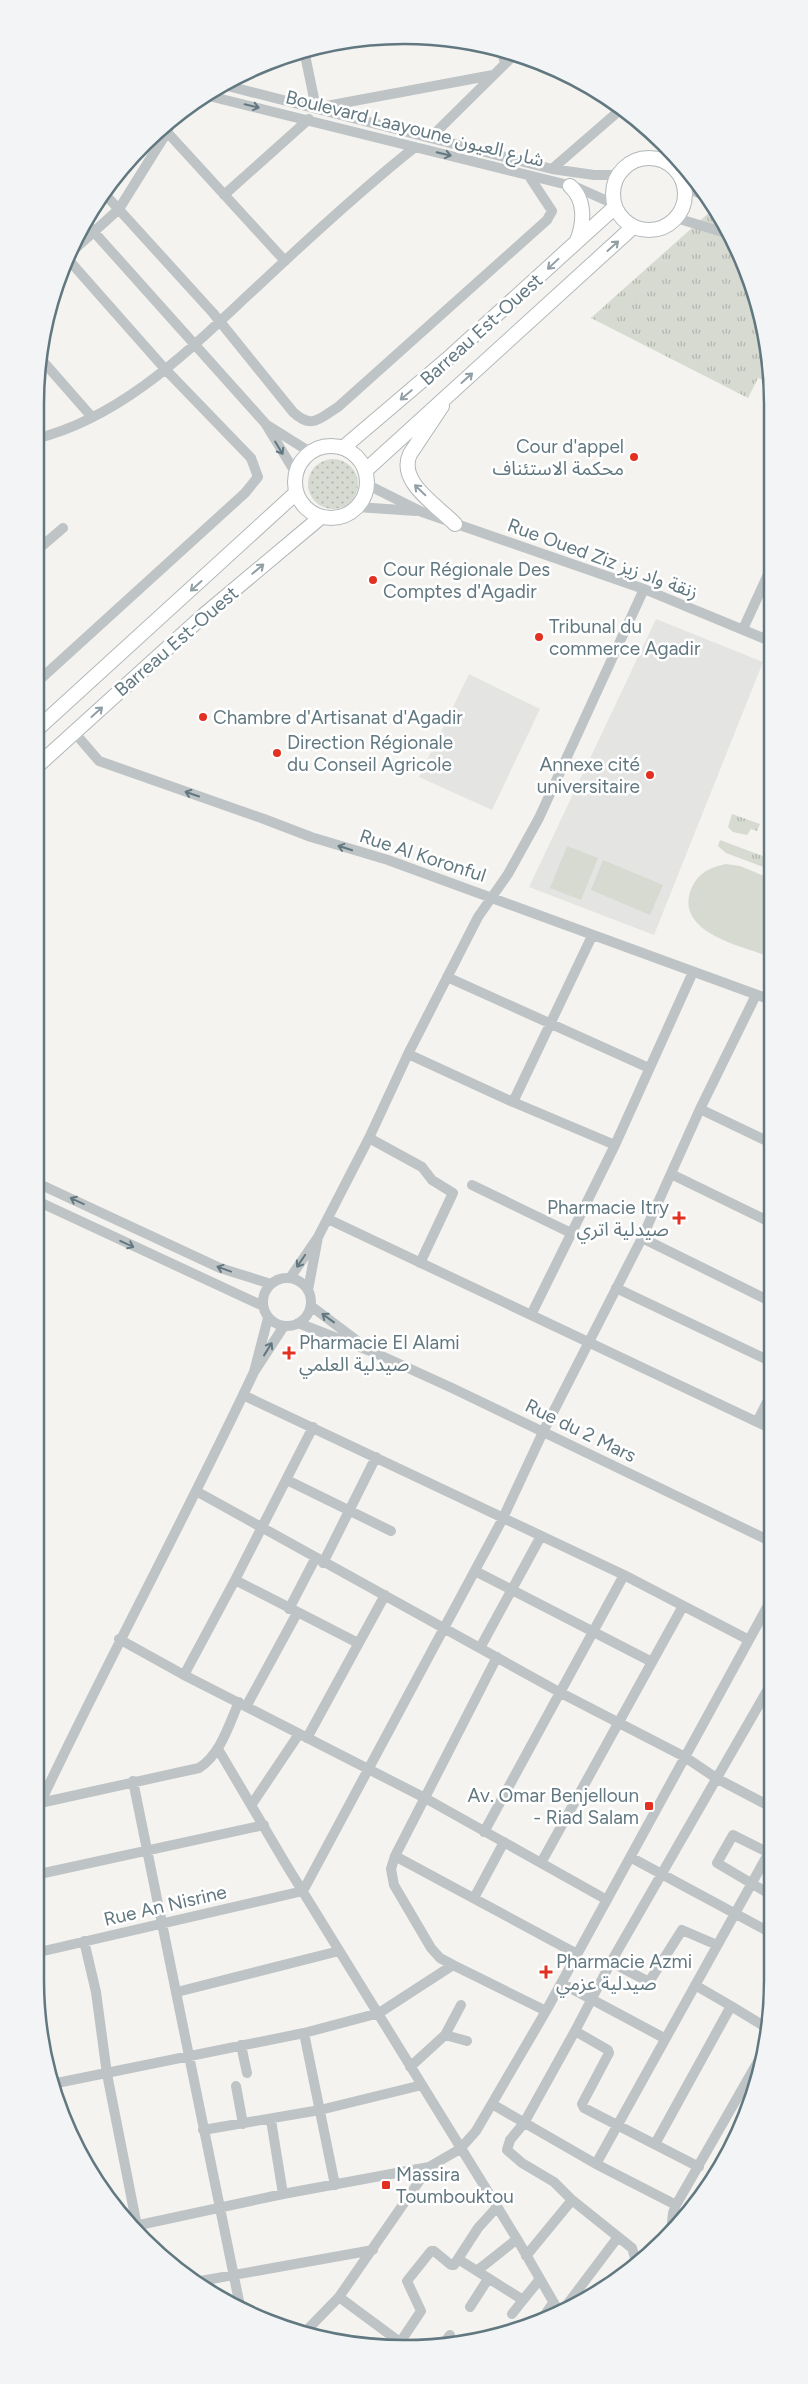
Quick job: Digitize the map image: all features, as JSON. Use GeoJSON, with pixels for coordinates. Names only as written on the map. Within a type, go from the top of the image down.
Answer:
{"type":"FeatureCollection","features":[{"type":"Feature","properties":{"kind":"main road"},"geometry":{"type":"LineString","coordinates":[[667,157],[639,159],[625,166],[618,175],[614,184],[614,205],[619,215],[633,227],[642,230],[661,228],[676,218],[682,209],[686,181],[672,163]]}},
{"type":"Feature","properties":{"kind":"main road"},"geometry":{"type":"LineString","coordinates":[[570,186],[575,190],[582,210],[582,226],[577,241]]}},
{"type":"Feature","properties":{"kind":"main road","name":"Barreau Est-Ouest"},"geometry":{"type":"LineString","coordinates":[[344,447],[463,345],[614,205]]}},
{"type":"Feature","properties":{"kind":"main road","name":"Barreau Est-Ouest"},"geometry":{"type":"LineString","coordinates":[[366,470],[633,227]]}},
{"type":"Feature","properties":{"kind":"main road"},"geometry":{"type":"LineString","coordinates":[[448,395],[407,460],[411,481],[455,524]]}},
{"type":"Feature","properties":{"kind":"main road"},"geometry":{"type":"LineString","coordinates":[[321,446],[344,447],[358,456],[366,470],[368,485],[364,497],[357,507],[339,517],[321,517],[306,508],[296,493],[295,472],[301,461],[310,452],[321,446]]}},
{"type":"Feature","properties":{"kind":"main road","name":"Barreau Est-Ouest"},"geometry":{"type":"LineString","coordinates":[[44,723],[296,493]]}},
{"type":"Feature","properties":{"kind":"main road","name":"Barreau Est-Ouest"},"geometry":{"type":"LineString","coordinates":[[44,760],[204,615],[321,517]]}},
{"type":"Feature","properties":{"kind":"street"},"geometry":{"type":"LineString","coordinates":[[306,58],[316,108],[493,75]]}},
{"type":"Feature","properties":{"kind":"street"},"geometry":{"type":"LineString","coordinates":[[504,58],[505,63]]}},
{"type":"Feature","properties":{"kind":"street"},"geometry":{"type":"LineString","coordinates":[[430,138],[509,60]]}},
{"type":"Feature","properties":{"kind":"street","name":"Boulevard Laayoune شارع العيون"},"geometry":{"type":"LineString","coordinates":[[233,87],[552,169],[594,175],[618,175]]}},
{"type":"Feature","properties":{"kind":"street","name":"Boulevard Laayoune شارع العيون"},"geometry":{"type":"LineString","coordinates":[[215,97],[309,119],[589,191],[614,205]]}},
{"type":"Feature","properties":{"kind":"street"},"geometry":{"type":"LineString","coordinates":[[552,169],[616,113]]}},
{"type":"Feature","properties":{"kind":"street"},"geometry":{"type":"LineString","coordinates":[[224,194],[309,119]]}},
{"type":"Feature","properties":{"kind":"street"},"geometry":{"type":"LineString","coordinates":[[167,132],[285,261]]}},
{"type":"Feature","properties":{"kind":"street"},"geometry":{"type":"LineString","coordinates":[[81,245],[119,209],[167,132]]}},
{"type":"Feature","properties":{"kind":"street"},"geometry":{"type":"LineString","coordinates":[[44,435],[91,416],[127,397],[166,369],[285,261],[416,147]]}},
{"type":"Feature","properties":{"kind":"street"},"geometry":{"type":"LineString","coordinates":[[109,198],[220,322],[293,412],[304,422],[316,421],[338,407],[548,220],[552,211],[529,176]]}},
{"type":"Feature","properties":{"kind":"street"},"geometry":{"type":"LineString","coordinates":[[676,218],[720,231]]}},
{"type":"Feature","properties":{"kind":"street"},"geometry":{"type":"LineString","coordinates":[[90,228],[264,423],[295,472]]}},
{"type":"Feature","properties":{"kind":"street"},"geometry":{"type":"LineString","coordinates":[[44,676],[245,494],[258,477],[251,458],[166,369],[72,263]]}},
{"type":"Feature","properties":{"kind":"street"},"geometry":{"type":"LineString","coordinates":[[46,365],[91,416]]}},
{"type":"Feature","properties":{"kind":"street"},"geometry":{"type":"LineString","coordinates":[[264,423],[310,452]]}},
{"type":"Feature","properties":{"kind":"street","name":"Rue Oued Ziz زنقة واد زيز"},"geometry":{"type":"LineString","coordinates":[[368,485],[422,512],[644,589],[764,638]]}},
{"type":"Feature","properties":{"kind":"street","name":"Rue Oued Ziz زنقة واد زيز"},"geometry":{"type":"LineString","coordinates":[[357,507],[422,512]]}},
{"type":"Feature","properties":{"kind":"street"},"geometry":{"type":"LineString","coordinates":[[44,544],[63,528]]}},
{"type":"Feature","properties":{"kind":"street"},"geometry":{"type":"LineString","coordinates":[[743,629],[764,583]]}},
{"type":"Feature","properties":{"kind":"street"},"geometry":{"type":"LineString","coordinates":[[290,1278],[318,1237],[328,1218],[369,1138],[408,1054],[478,917],[508,874],[539,818],[644,589]]}},
{"type":"Feature","properties":{"kind":"street","name":"Rue Al Koronful"},"geometry":{"type":"LineString","coordinates":[[74,732],[99,762],[311,837],[388,860],[491,896],[592,936],[764,998]]}},
{"type":"Feature","properties":{"kind":"street"},"geometry":{"type":"LineString","coordinates":[[512,1102],[592,936]]}},
{"type":"Feature","properties":{"kind":"street"},"geometry":{"type":"LineString","coordinates":[[531,1315],[614,1145],[694,972]]}},
{"type":"Feature","properties":{"kind":"street"},"geometry":{"type":"LineString","coordinates":[[447,977],[649,1068]]}},
{"type":"Feature","properties":{"kind":"street"},"geometry":{"type":"LineString","coordinates":[[303,1891],[502,1520],[587,1343],[642,1238],[700,1109],[756,995]]}},
{"type":"Feature","properties":{"kind":"street"},"geometry":{"type":"LineString","coordinates":[[408,1054],[512,1102],[614,1145]]}},
{"type":"Feature","properties":{"kind":"street"},"geometry":{"type":"LineString","coordinates":[[700,1109],[764,1140]]}},
{"type":"Feature","properties":{"kind":"street"},"geometry":{"type":"LineString","coordinates":[[369,1138],[422,1167],[432,1180],[453,1194],[420,1263]]}},
{"type":"Feature","properties":{"kind":"street"},"geometry":{"type":"LineString","coordinates":[[671,1174],[764,1219]]}},
{"type":"Feature","properties":{"kind":"street"},"geometry":{"type":"LineString","coordinates":[[472,1185],[570,1232]]}},
{"type":"Feature","properties":{"kind":"street"},"geometry":{"type":"LineString","coordinates":[[44,1186],[220,1268],[271,1284]]}},
{"type":"Feature","properties":{"kind":"street"},"geometry":{"type":"LineString","coordinates":[[44,1204],[263,1306]]}},
{"type":"Feature","properties":{"kind":"street"},"geometry":{"type":"LineString","coordinates":[[328,1218],[587,1343],[764,1425]]}},
{"type":"Feature","properties":{"kind":"street"},"geometry":{"type":"LineString","coordinates":[[268,1318],[284,1326],[298,1323],[307,1316],[310,1306],[308,1290],[318,1237]]}},
{"type":"Feature","properties":{"kind":"street"},"geometry":{"type":"LineString","coordinates":[[642,1238],[764,1298]]}},
{"type":"Feature","properties":{"kind":"street"},"geometry":{"type":"LineString","coordinates":[[254,1372],[268,1318],[263,1306],[263,1298],[271,1284],[280,1279],[290,1278],[300,1282],[308,1290]]}},
{"type":"Feature","properties":{"kind":"street"},"geometry":{"type":"LineString","coordinates":[[616,1288],[764,1358]]}},
{"type":"Feature","properties":{"kind":"street","name":"Rue du 2 Mars"},"geometry":{"type":"LineString","coordinates":[[310,1306],[373,1352]]}},
{"type":"Feature","properties":{"kind":"street","name":"Rue du 2 Mars"},"geometry":{"type":"LineString","coordinates":[[298,1323],[373,1352],[764,1538]]}},
{"type":"Feature","properties":{"kind":"street"},"geometry":{"type":"LineString","coordinates":[[44,1795],[119,1638],[196,1491],[254,1372],[284,1326]]}},
{"type":"Feature","properties":{"kind":"street"},"geometry":{"type":"LineString","coordinates":[[243,1395],[376,1457],[502,1520],[624,1575],[749,1640]]}},
{"type":"Feature","properties":{"kind":"street"},"geometry":{"type":"LineString","coordinates":[[757,1422],[764,1408]]}},
{"type":"Feature","properties":{"kind":"street"},"geometry":{"type":"LineString","coordinates":[[184,1675],[236,1580],[313,1427]]}},
{"type":"Feature","properties":{"kind":"street"},"geometry":{"type":"LineString","coordinates":[[44,1802],[133,1781],[191,1771],[206,1764],[218,1749],[319,1561],[350,1511],[376,1457]]}},
{"type":"Feature","properties":{"kind":"street"},"geometry":{"type":"LineString","coordinates":[[287,1480],[391,1531]]}},
{"type":"Feature","properties":{"kind":"street"},"geometry":{"type":"LineString","coordinates":[[196,1491],[319,1561],[445,1627],[561,1693],[685,1757],[716,1778],[764,1803]]}},
{"type":"Feature","properties":{"kind":"street"},"geometry":{"type":"LineString","coordinates":[[480,1648],[541,1536]]}},
{"type":"Feature","properties":{"kind":"street"},"geometry":{"type":"LineString","coordinates":[[475,1571],[512,1588],[652,1662]]}},
{"type":"Feature","properties":{"kind":"street"},"geometry":{"type":"LineString","coordinates":[[484,1832],[624,1575]]}},
{"type":"Feature","properties":{"kind":"street"},"geometry":{"type":"LineString","coordinates":[[236,1580],[358,1643]]}},
{"type":"Feature","properties":{"kind":"street"},"geometry":{"type":"LineString","coordinates":[[252,1804],[303,1736],[384,1595]]}},
{"type":"Feature","properties":{"kind":"street"},"geometry":{"type":"LineString","coordinates":[[541,1864],[620,1723],[682,1606]]}},
{"type":"Feature","properties":{"kind":"street"},"geometry":{"type":"LineString","coordinates":[[139,2225],[284,2194],[429,2167],[460,2149],[476,2132],[562,1984],[764,1613]]}},
{"type":"Feature","properties":{"kind":"street"},"geometry":{"type":"LineString","coordinates":[[119,1638],[184,1675],[243,1703],[425,1798],[607,1900]]}},
{"type":"Feature","properties":{"kind":"street"},"geometry":{"type":"LineString","coordinates":[[497,1658],[395,1856],[392,1869],[394,1885],[431,1948],[440,1958],[546,2011]]}},
{"type":"Feature","properties":{"kind":"street"},"geometry":{"type":"LineString","coordinates":[[635,2257],[632,2248],[572,2200],[554,2182],[509,2153],[507,2146],[524,2123],[611,1962],[716,1778],[764,1704]]}},
{"type":"Feature","properties":{"kind":"street"},"geometry":{"type":"LineString","coordinates":[[218,1749],[556,2306]]}},
{"type":"Feature","properties":{"kind":"street"},"geometry":{"type":"LineString","coordinates":[[133,1781],[238,2299]]}},
{"type":"Feature","properties":{"kind":"street"},"geometry":{"type":"LineString","coordinates":[[44,1873],[264,1825]]}},
{"type":"Feature","properties":{"kind":"street"},"geometry":{"type":"LineString","coordinates":[[764,1848],[733,1835],[717,1861],[718,1865],[764,1891]]}},
{"type":"Feature","properties":{"kind":"street"},"geometry":{"type":"LineString","coordinates":[[474,1898],[504,1842]]}},
{"type":"Feature","properties":{"kind":"street"},"geometry":{"type":"LineString","coordinates":[[395,1856],[577,1954]]}},
{"type":"Feature","properties":{"kind":"street"},"geometry":{"type":"LineString","coordinates":[[630,1858],[764,1929]]}},
{"type":"Feature","properties":{"kind":"street"},"geometry":{"type":"LineString","coordinates":[[596,2164],[664,2038],[764,1863]]}},
{"type":"Feature","properties":{"kind":"street","name":"Rue An Nisrine"},"geometry":{"type":"LineString","coordinates":[[44,1951],[303,1891]]}},
{"type":"Feature","properties":{"kind":"street"},"geometry":{"type":"LineString","coordinates":[[611,1962],[649,1982],[682,1930],[717,1945]]}},
{"type":"Feature","properties":{"kind":"street"},"geometry":{"type":"LineString","coordinates":[[84,1941],[96,1992],[107,2074],[132,2217]]}},
{"type":"Feature","properties":{"kind":"street"},"geometry":{"type":"LineString","coordinates":[[177,1992],[339,1951]]}},
{"type":"Feature","properties":{"kind":"street"},"geometry":{"type":"LineString","coordinates":[[59,2083],[304,2032],[379,2013],[453,1966]]}},
{"type":"Feature","properties":{"kind":"street"},"geometry":{"type":"LineString","coordinates":[[562,1984],[664,2038]]}},
{"type":"Feature","properties":{"kind":"street"},"geometry":{"type":"LineString","coordinates":[[695,1985],[761,2024]]}},
{"type":"Feature","properties":{"kind":"street"},"geometry":{"type":"LineString","coordinates":[[410,2067],[445,2035],[461,2005]]}},
{"type":"Feature","properties":{"kind":"street"},"geometry":{"type":"LineString","coordinates":[[655,2144],[731,2006]]}},
{"type":"Feature","properties":{"kind":"street"},"geometry":{"type":"LineString","coordinates":[[575,2031],[608,2050],[609,2053],[583,2106],[699,2167]]}},
{"type":"Feature","properties":{"kind":"street"},"geometry":{"type":"LineString","coordinates":[[304,2032],[335,2185]]}},
{"type":"Feature","properties":{"kind":"street"},"geometry":{"type":"LineString","coordinates":[[445,2035],[467,2041]]}},
{"type":"Feature","properties":{"kind":"street"},"geometry":{"type":"LineString","coordinates":[[241,2045],[247,2073]]}},
{"type":"Feature","properties":{"kind":"street"},"geometry":{"type":"LineString","coordinates":[[672,2221],[672,2213],[676,2205],[752,2072]]}},
{"type":"Feature","properties":{"kind":"street"},"geometry":{"type":"LineString","coordinates":[[202,2130],[271,2120],[320,2110],[422,2085]]}},
{"type":"Feature","properties":{"kind":"street"},"geometry":{"type":"LineString","coordinates":[[236,2086],[243,2124]]}},
{"type":"Feature","properties":{"kind":"street"},"geometry":{"type":"LineString","coordinates":[[492,2104],[596,2164],[676,2205]]}},
{"type":"Feature","properties":{"kind":"street"},"geometry":{"type":"LineString","coordinates":[[271,2120],[284,2194]]}},
{"type":"Feature","properties":{"kind":"street"},"geometry":{"type":"LineString","coordinates":[[309,2328],[340,2297],[374,2250],[429,2167]]}},
{"type":"Feature","properties":{"kind":"street"},"geometry":{"type":"LineString","coordinates":[[526,2256],[572,2200]]}},
{"type":"Feature","properties":{"kind":"street"},"geometry":{"type":"LineString","coordinates":[[405,2340],[421,2311],[407,2281],[430,2251],[434,2251],[451,2265],[458,2259],[478,2228],[497,2207]]}},
{"type":"Feature","properties":{"kind":"street"},"geometry":{"type":"LineString","coordinates":[[572,2298],[618,2237]]}},
{"type":"Feature","properties":{"kind":"street"},"geometry":{"type":"LineString","coordinates":[[478,2270],[517,2239]]}},
{"type":"Feature","properties":{"kind":"street"},"geometry":{"type":"LineString","coordinates":[[204,2280],[374,2250]]}},
{"type":"Feature","properties":{"kind":"street"},"geometry":{"type":"LineString","coordinates":[[458,2259],[523,2300]]}},
{"type":"Feature","properties":{"kind":"street"},"geometry":{"type":"LineString","coordinates":[[470,2307],[488,2278]]}},
{"type":"Feature","properties":{"kind":"street"},"geometry":{"type":"LineString","coordinates":[[512,2314],[540,2280]]}},
{"type":"Feature","properties":{"kind":"street"},"geometry":{"type":"LineString","coordinates":[[340,2297],[394,2340]]}},
{"type":"Feature","properties":{"kind":"shaded area","name":"Annexe cité universitaire"},"geometry":{"type":"Polygon","coordinates":[[[656,619],[763,662],[654,935],[529,887],[656,619]]]}},
{"type":"Feature","properties":{"kind":"shaded area"},"geometry":{"type":"Polygon","coordinates":[[[469,674],[540,709],[492,810],[419,777],[469,674]]]}},
{"type":"Feature","properties":{"kind":"green space"},"geometry":{"type":"Polygon","coordinates":[[[709,213],[737,266],[745,288],[757,334],[763,380],[758,378],[748,398],[591,318],[709,213]]]}},
{"type":"Feature","properties":{"kind":"green space"},"geometry":{"type":"Polygon","coordinates":[[[328,459],[338,459],[351,466],[358,479],[358,489],[351,502],[338,509],[328,509],[319,505],[312,498],[308,489],[308,479],[312,470],[319,463],[328,459]]]}},
{"type":"Feature","properties":{"kind":"green space"},"geometry":{"type":"Polygon","coordinates":[[[732,814],[760,824],[757,831],[751,829],[747,835],[733,832],[728,827],[732,814]]]}},
{"type":"Feature","properties":{"kind":"green space"},"geometry":{"type":"Polygon","coordinates":[[[720,840],[764,856],[764,867],[726,853],[718,846],[720,840]]]}},
{"type":"Feature","properties":{"kind":"green space"},"geometry":{"type":"Polygon","coordinates":[[[567,846],[598,858],[581,900],[550,888],[567,846]]]}},
{"type":"Feature","properties":{"kind":"green space"},"geometry":{"type":"Polygon","coordinates":[[[603,860],[663,885],[650,915],[591,890],[603,860]]]}},
{"type":"Feature","properties":{"kind":"green space"},"geometry":{"type":"Polygon","coordinates":[[[726,864],[740,866],[764,876],[764,955],[713,935],[700,926],[692,915],[688,902],[692,887],[702,874],[726,864]]]}},
{"type":"Feature","properties":{"kind":"place","name":"Cour d'appel محكمة الاستئناف"},"geometry":{"type":"Point","coordinates":[634,457]}},
{"type":"Feature","properties":{"kind":"place","name":"Cour Régionale Des Comptes d'Agadir"},"geometry":{"type":"Point","coordinates":[373,580]}},
{"type":"Feature","properties":{"kind":"place","name":"Tribunal du commerce Agadir"},"geometry":{"type":"Point","coordinates":[539,637]}},
{"type":"Feature","properties":{"kind":"place","name":"Chambre d'Artisanat d'Agadir"},"geometry":{"type":"Point","coordinates":[203,717]}},
{"type":"Feature","properties":{"kind":"place","name":"Direction Régionale du Conseil Agricole"},"geometry":{"type":"Point","coordinates":[277,753]}},
{"type":"Feature","properties":{"kind":"place","name":"Annexe cité universitaire"},"geometry":{"type":"Point","coordinates":[650,775]}},
{"type":"Feature","properties":{"kind":"place","name":"Pharmacie Itry صيدلية اتري"},"geometry":{"type":"Point","coordinates":[679,1218]}},
{"type":"Feature","properties":{"kind":"place","name":"Pharmacie El Alami صيدلية العلمي"},"geometry":{"type":"Point","coordinates":[289,1353]}},
{"type":"Feature","properties":{"kind":"place","name":"Av. Omar Benjelloun - Riad Salam"},"geometry":{"type":"Point","coordinates":[649,1806]}},
{"type":"Feature","properties":{"kind":"place","name":"Pharmacie Azmi صيدلية عزمي"},"geometry":{"type":"Point","coordinates":[546,1972]}},
{"type":"Feature","properties":{"kind":"place","name":"Massira Toumbouktou"},"geometry":{"type":"Point","coordinates":[386,2185]}}]}
